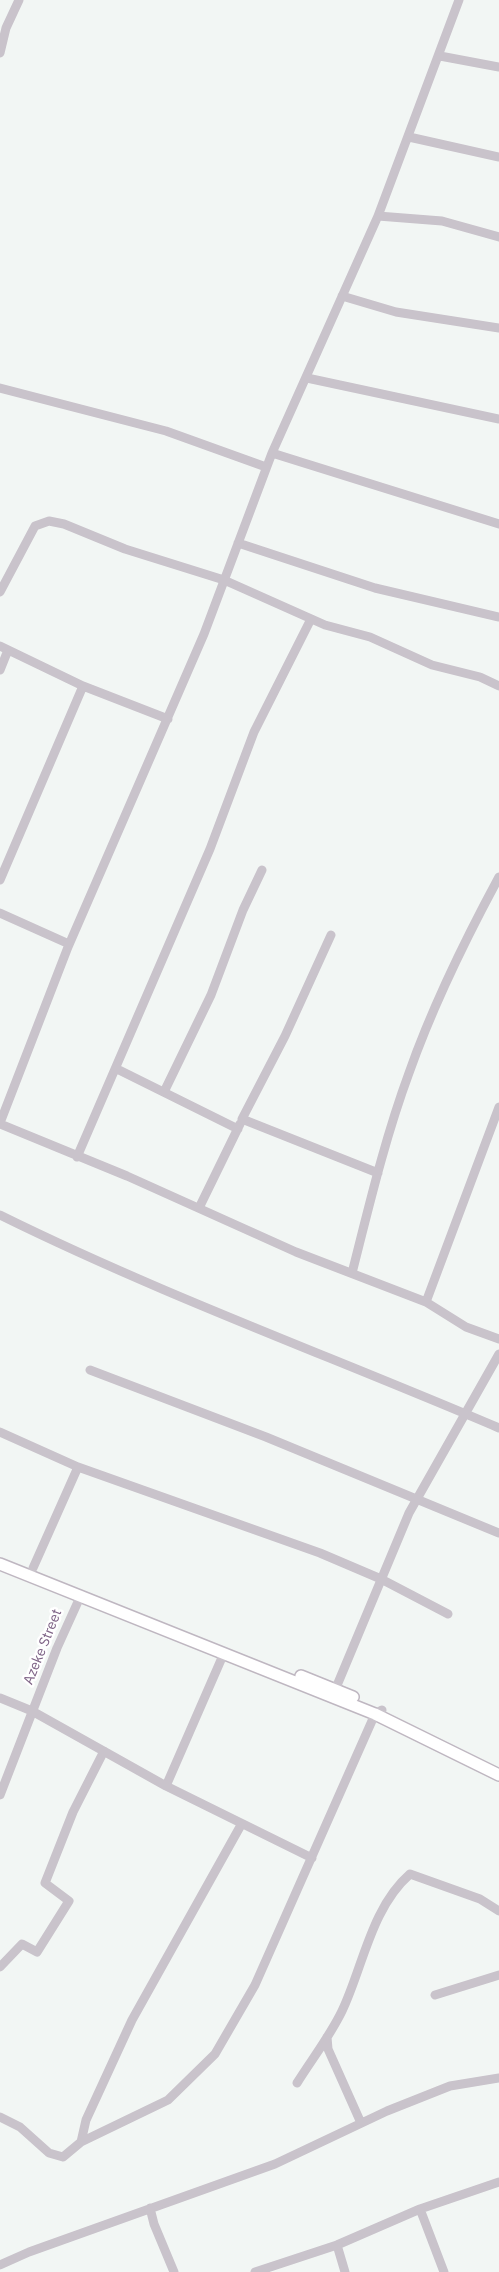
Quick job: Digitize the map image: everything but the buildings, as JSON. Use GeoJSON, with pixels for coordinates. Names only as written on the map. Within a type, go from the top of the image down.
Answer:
{"type":"FeatureCollection","features":[{"type":"Feature","properties":{"kind":"main road"},"geometry":{"type":"LineString","coordinates":[[0,1556],[334,1693],[499,1767]]}},
{"type":"Feature","properties":{"kind":"main road"},"geometry":{"type":"LineString","coordinates":[[0,1564],[224,1654],[334,1693]]}},
{"type":"Feature","properties":{"kind":"main road"},"geometry":{"type":"LineString","coordinates":[[378,1712],[499,1775]]}},
{"type":"Feature","properties":{"kind":"street"},"geometry":{"type":"LineString","coordinates":[[0,53],[6,28],[18,0]]}},
{"type":"Feature","properties":{"kind":"street"},"geometry":{"type":"LineString","coordinates":[[459,0],[440,56],[378,216],[266,467],[224,580],[168,719],[69,944],[0,1124],[127,1176],[296,1252],[426,1302],[466,1327],[499,1339]]}},
{"type":"Feature","properties":{"kind":"street"},"geometry":{"type":"LineString","coordinates":[[440,56],[499,67]]}},
{"type":"Feature","properties":{"kind":"street"},"geometry":{"type":"LineString","coordinates":[[409,137],[499,157]]}},
{"type":"Feature","properties":{"kind":"street"},"geometry":{"type":"LineString","coordinates":[[378,216],[442,221],[499,238]]}},
{"type":"Feature","properties":{"kind":"street"},"geometry":{"type":"LineString","coordinates":[[342,296],[396,312],[499,328]]}},
{"type":"Feature","properties":{"kind":"street"},"geometry":{"type":"LineString","coordinates":[[307,378],[499,419]]}},
{"type":"Feature","properties":{"kind":"street"},"geometry":{"type":"LineString","coordinates":[[0,388],[166,431],[266,467]]}},
{"type":"Feature","properties":{"kind":"street"},"geometry":{"type":"LineString","coordinates":[[272,453],[499,524]]}},
{"type":"Feature","properties":{"kind":"street"},"geometry":{"type":"LineString","coordinates":[[0,592],[15,567],[32,530],[39,523],[50,521],[64,524],[160,562],[224,580],[336,630],[370,637],[432,665],[480,677],[499,686]]}},
{"type":"Feature","properties":{"kind":"street"},"geometry":{"type":"LineString","coordinates":[[238,543],[375,588],[499,617]]}},
{"type":"Feature","properties":{"kind":"street"},"geometry":{"type":"LineString","coordinates":[[77,1157],[210,849],[254,732],[311,619]]}},
{"type":"Feature","properties":{"kind":"street"},"geometry":{"type":"LineString","coordinates":[[0,670],[4,648],[83,686],[168,719]]}},
{"type":"Feature","properties":{"kind":"street"},"geometry":{"type":"LineString","coordinates":[[0,880],[83,686]]}},
{"type":"Feature","properties":{"kind":"street"},"geometry":{"type":"LineString","coordinates":[[164,1092],[211,995],[243,910],[262,870]]}},
{"type":"Feature","properties":{"kind":"street"},"geometry":{"type":"LineString","coordinates":[[352,1273],[398,1105],[421,1040],[453,967],[499,877]]}},
{"type":"Feature","properties":{"kind":"street"},"geometry":{"type":"LineString","coordinates":[[0,913],[69,944]]}},
{"type":"Feature","properties":{"kind":"street"},"geometry":{"type":"LineString","coordinates":[[199,1208],[285,1036],[330,935]]}},
{"type":"Feature","properties":{"kind":"street"},"geometry":{"type":"LineString","coordinates":[[117,1068],[238,1129]]}},
{"type":"Feature","properties":{"kind":"street"},"geometry":{"type":"LineString","coordinates":[[426,1302],[499,1107]]}},
{"type":"Feature","properties":{"kind":"street"},"geometry":{"type":"LineString","coordinates":[[242,1119],[378,1173]]}},
{"type":"Feature","properties":{"kind":"street"},"geometry":{"type":"LineString","coordinates":[[0,1215],[56,1243],[222,1314],[499,1428]]}},
{"type":"Feature","properties":{"kind":"street"},"geometry":{"type":"LineString","coordinates":[[334,1693],[416,1500],[499,1354]]}},
{"type":"Feature","properties":{"kind":"street"},"geometry":{"type":"LineString","coordinates":[[90,1370],[266,1437],[499,1533]]}},
{"type":"Feature","properties":{"kind":"street"},"geometry":{"type":"LineString","coordinates":[[0,1432],[78,1467],[320,1553],[381,1579],[448,1614]]}},
{"type":"Feature","properties":{"kind":"street"},"geometry":{"type":"LineString","coordinates":[[33,1568],[78,1467]]}},
{"type":"Feature","properties":{"kind":"street","name":"Azeke Street"},"geometry":{"type":"LineString","coordinates":[[0,1795],[57,1648],[81,1595]]}},
{"type":"Feature","properties":{"kind":"street"},"geometry":{"type":"LineString","coordinates":[[166,1786],[224,1654]]}},
{"type":"Feature","properties":{"kind":"street"},"geometry":{"type":"LineString","coordinates":[[0,1698],[32,1711],[166,1786],[241,1825],[312,1858]]}},
{"type":"Feature","properties":{"kind":"street"},"geometry":{"type":"LineString","coordinates":[[0,2117],[20,2127],[49,2152],[63,2157],[81,2142],[168,2100],[214,2054],[255,1985],[378,1712]]}},
{"type":"Feature","properties":{"kind":"street"},"geometry":{"type":"LineString","coordinates":[[0,1968],[22,1944],[37,1952],[69,1901],[46,1883],[73,1812],[104,1752]]}},
{"type":"Feature","properties":{"kind":"street"},"geometry":{"type":"LineString","coordinates":[[81,2142],[86,2120],[132,2020],[241,1825]]}},
{"type":"Feature","properties":{"kind":"street"},"geometry":{"type":"LineString","coordinates":[[297,2083],[342,2011],[365,1947],[397,1885],[410,1874],[480,1899],[499,1911]]}},
{"type":"Feature","properties":{"kind":"street"},"geometry":{"type":"LineString","coordinates":[[436,1995],[499,1975]]}},
{"type":"Feature","properties":{"kind":"street"},"geometry":{"type":"LineString","coordinates":[[327,2037],[328,2049],[361,2123]]}},
{"type":"Feature","properties":{"kind":"street"},"geometry":{"type":"LineString","coordinates":[[0,2265],[29,2252],[275,2164],[361,2123],[450,2086],[499,2078]]}},
{"type":"Feature","properties":{"kind":"street"},"geometry":{"type":"LineString","coordinates":[[255,2272],[271,2269],[337,2245],[420,2209],[499,2182]]}},
{"type":"Feature","properties":{"kind":"street"},"geometry":{"type":"LineString","coordinates":[[150,2208],[154,2224],[174,2272]]}},
{"type":"Feature","properties":{"kind":"street"},"geometry":{"type":"LineString","coordinates":[[420,2209],[444,2272]]}},
{"type":"Feature","properties":{"kind":"street"},"geometry":{"type":"LineString","coordinates":[[337,2245],[345,2272]]}}]}
